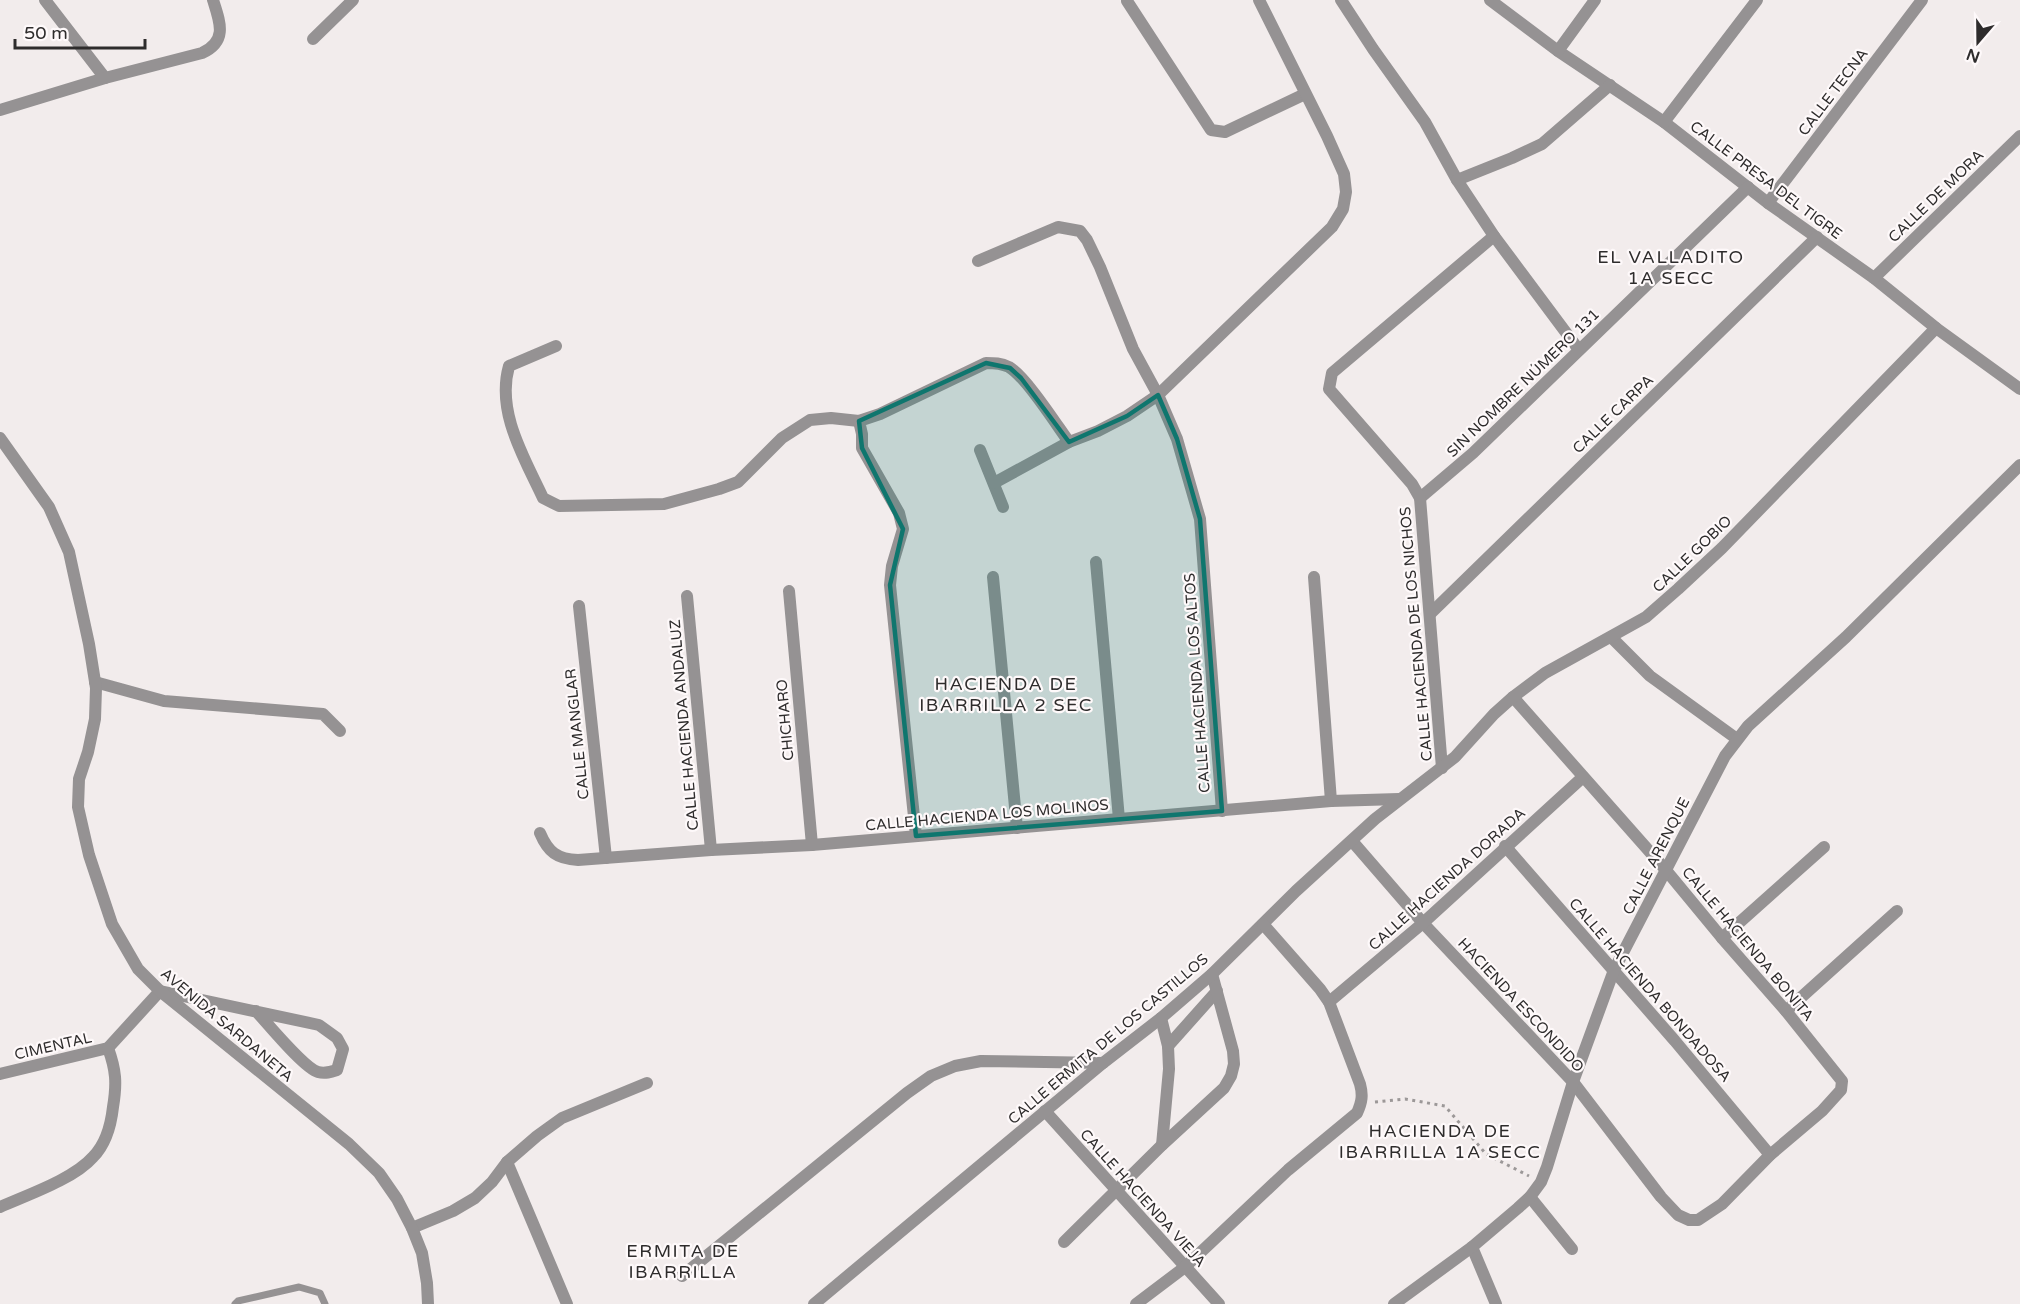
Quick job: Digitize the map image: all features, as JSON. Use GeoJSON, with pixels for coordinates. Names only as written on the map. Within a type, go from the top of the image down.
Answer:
{"type":"FeatureCollection","features":[{"type":"Feature","properties":{"kind":"street"},"geometry":{"type":"LineString","coordinates":[[45,0],[105,78]]}},
{"type":"Feature","properties":{"kind":"street"},"geometry":{"type":"LineString","coordinates":[[0,110],[105,78],[202,53],[212,48],[218,42],[220,30],[213,0]]}},
{"type":"Feature","properties":{"kind":"street"},"geometry":{"type":"LineString","coordinates":[[313,39],[353,0]]}},
{"type":"Feature","properties":{"kind":"street"},"geometry":{"type":"LineString","coordinates":[[994,483],[1069,442],[1127,416],[1158,395],[1332,227],[1343,209],[1346,192],[1344,174],[1259,0]]}},
{"type":"Feature","properties":{"kind":"street"},"geometry":{"type":"LineString","coordinates":[[1341,0],[1425,122],[1457,180],[1494,236],[1579,350]]}},
{"type":"Feature","properties":{"kind":"street","name":"CALLE PRESA DEL TIGRE"},"geometry":{"type":"LineString","coordinates":[[1490,0],[1558,51],[1664,122],[1768,203],[1874,278],[1936,328],[2020,389]]}},
{"type":"Feature","properties":{"kind":"street"},"geometry":{"type":"LineString","coordinates":[[1558,51],[1595,0]]}},
{"type":"Feature","properties":{"kind":"street"},"geometry":{"type":"LineString","coordinates":[[1664,122],[1757,0]]}},
{"type":"Feature","properties":{"kind":"street","name":"CALLE TECNA"},"geometry":{"type":"LineString","coordinates":[[1768,203],[1922,0]]}},
{"type":"Feature","properties":{"kind":"street"},"geometry":{"type":"LineString","coordinates":[[1127,2],[1211,130],[1226,132],[1305,94]]}},
{"type":"Feature","properties":{"kind":"street"},"geometry":{"type":"LineString","coordinates":[[1457,180],[1542,144],[1610,85]]}},
{"type":"Feature","properties":{"kind":"street","name":"CALLE DE MORA"},"geometry":{"type":"LineString","coordinates":[[1874,278],[2020,136]]}},
{"type":"Feature","properties":{"kind":"street","name":"SIN NOMBRE NÚMERO 131"},"geometry":{"type":"LineString","coordinates":[[1420,498],[1473,453],[1748,187]]}},
{"type":"Feature","properties":{"kind":"street","name":"CALLE HACIENDA LOS ALTOS"},"geometry":{"type":"LineString","coordinates":[[978,261],[1058,227],[1080,231],[1100,267],[1133,349],[1158,395],[1177,439],[1200,519],[1222,811]]}},
{"type":"Feature","properties":{"kind":"street"},"geometry":{"type":"LineString","coordinates":[[1420,498],[1412,484],[1329,389],[1332,373],[1494,236]]}},
{"type":"Feature","properties":{"kind":"street","name":"CALLE CARPA"},"geometry":{"type":"LineString","coordinates":[[1431,613],[1817,237]]}},
{"type":"Feature","properties":{"kind":"street","name":"CALLE GOBIO"},"geometry":{"type":"LineString","coordinates":[[1442,768],[1513,697],[1545,673],[1646,617],[1722,548],[1936,328]]}},
{"type":"Feature","properties":{"kind":"street"},"geometry":{"type":"LineString","coordinates":[[556,346],[509,366],[504,382],[510,426],[543,498],[559,506],[664,504],[719,489],[738,482],[782,438],[810,420],[831,418],[859,421],[880,414],[986,363],[999,363],[1010,368],[1022,378],[1069,442]]}},
{"type":"Feature","properties":{"kind":"street"},"geometry":{"type":"LineString","coordinates":[[859,421],[862,435],[861,448],[899,513],[903,529],[892,566],[890,585],[916,837]]}},
{"type":"Feature","properties":{"kind":"street","name":"AVENIDA SARDANETA"},"geometry":{"type":"LineString","coordinates":[[0,438],[49,507],[69,552],[90,644],[95,682],[95,719],[79,779],[78,807],[88,855],[112,924],[138,969],[160,991],[349,1144],[379,1173],[397,1199],[422,1253],[428,1304]]}},
{"type":"Feature","properties":{"kind":"street"},"geometry":{"type":"LineString","coordinates":[[980,450],[1003,507]]}},
{"type":"Feature","properties":{"kind":"street","name":"CALLE ARENQUE"},"geometry":{"type":"LineString","coordinates":[[1394,1304],[1472,1248],[1530,1197],[1541,1182],[1573,1082],[1614,970],[1725,756],[1737,739],[1748,726],[1846,637],[2020,465]]}},
{"type":"Feature","properties":{"kind":"street","name":"CALLE HACIENDA DE LOS NICHOS"},"geometry":{"type":"LineString","coordinates":[[1420,498],[1442,768]]}},
{"type":"Feature","properties":{"kind":"street"},"geometry":{"type":"LineString","coordinates":[[1096,562],[1119,819]]}},
{"type":"Feature","properties":{"kind":"street"},"geometry":{"type":"LineString","coordinates":[[993,578],[1017,828]]}},
{"type":"Feature","properties":{"kind":"street"},"geometry":{"type":"LineString","coordinates":[[1314,578],[1331,801]]}},
{"type":"Feature","properties":{"kind":"street","name":"CHICHARO"},"geometry":{"type":"LineString","coordinates":[[789,591],[812,845]]}},
{"type":"Feature","properties":{"kind":"street","name":"CALLE HACIENDA ANDALUZ"},"geometry":{"type":"LineString","coordinates":[[687,596],[711,850]]}},
{"type":"Feature","properties":{"kind":"street","name":"CALLE MANGLAR"},"geometry":{"type":"LineString","coordinates":[[579,606],[606,858]]}},
{"type":"Feature","properties":{"kind":"street"},"geometry":{"type":"LineString","coordinates":[[1611,637],[1650,676],[1737,739]]}},
{"type":"Feature","properties":{"kind":"street"},"geometry":{"type":"LineString","coordinates":[[95,682],[164,701],[323,714],[340,730]]}},
{"type":"Feature","properties":{"kind":"street","name":"CALLE HACIENDA BONITA"},"geometry":{"type":"LineString","coordinates":[[1513,697],[1665,869],[1786,1011],[1842,1081],[1841,1090],[1822,1111],[1770,1155]]}},
{"type":"Feature","properties":{"kind":"street","name":"CALLE ERMITA DE LOS CASTILLOS"},"geometry":{"type":"LineString","coordinates":[[814,1304],[1161,1018],[1212,974],[1296,891],[1399,799],[1442,768]]}},
{"type":"Feature","properties":{"kind":"street","name":"CALLE HACIENDA DORADA"},"geometry":{"type":"LineString","coordinates":[[1329,1002],[1423,922],[1583,777]]}},
{"type":"Feature","properties":{"kind":"street","name":"CALLE HACIENDA LOS MOLINOS"},"geometry":{"type":"LineString","coordinates":[[540,833],[550,851],[567,859],[578,860],[916,837],[1331,801],[1399,799]]}},
{"type":"Feature","properties":{"kind":"street","name":"HACIENDA ESCONDIDO"},"geometry":{"type":"LineString","coordinates":[[1352,841],[1423,922],[1573,1082],[1661,1197],[1678,1215],[1689,1220],[1698,1220],[1722,1204],[1770,1155]]}},
{"type":"Feature","properties":{"kind":"street","name":"CALLE HACIENDA BONDADOSA"},"geometry":{"type":"LineString","coordinates":[[1505,846],[1614,970],[1770,1155]]}},
{"type":"Feature","properties":{"kind":"street"},"geometry":{"type":"LineString","coordinates":[[1722,938],[1824,847]]}},
{"type":"Feature","properties":{"kind":"street"},"geometry":{"type":"LineString","coordinates":[[1786,1011],[1897,911]]}},
{"type":"Feature","properties":{"kind":"street"},"geometry":{"type":"LineString","coordinates":[[1136,1304],[1185,1267],[1288,1170],[1357,1113],[1362,1104],[1363,1094],[1360,1084],[1329,1002],[1263,924]]}},
{"type":"Feature","properties":{"kind":"street"},"geometry":{"type":"LineString","coordinates":[[1064,1242],[1162,1145],[1224,1088],[1231,1076],[1234,1064],[1233,1051],[1212,974]]}},
{"type":"Feature","properties":{"kind":"street"},"geometry":{"type":"LineString","coordinates":[[160,991],[256,1011],[320,1025],[337,1038],[343,1049],[337,1070],[327,1073],[316,1072],[293,1052],[256,1011]]}},
{"type":"Feature","properties":{"kind":"street","name":"CIMENTAL"},"geometry":{"type":"LineString","coordinates":[[0,1074],[108,1048],[160,991]]}},
{"type":"Feature","properties":{"kind":"street"},"geometry":{"type":"LineString","coordinates":[[1168,1046],[1216,991]]}},
{"type":"Feature","properties":{"kind":"street"},"geometry":{"type":"LineString","coordinates":[[1161,1018],[1168,1046],[1169,1070],[1162,1145]]}},
{"type":"Feature","properties":{"kind":"street"},"geometry":{"type":"LineString","coordinates":[[0,1207],[78,1171],[93,1157],[105,1140],[116,1086],[115,1069],[108,1048]]}},
{"type":"Feature","properties":{"kind":"street"},"geometry":{"type":"LineString","coordinates":[[682,1276],[906,1093],[931,1076],[955,1066],[981,1061],[1104,1063]]}},
{"type":"Feature","properties":{"kind":"street"},"geometry":{"type":"LineString","coordinates":[[412,1228],[453,1211],[475,1198],[492,1182],[507,1162],[562,1118],[647,1083]]}},
{"type":"Feature","properties":{"kind":"street","name":"CALLE HACIENDA VIEJA"},"geometry":{"type":"LineString","coordinates":[[1045,1112],[1219,1304]]}},
{"type":"Feature","properties":{"kind":"street"},"geometry":{"type":"LineString","coordinates":[[507,1162],[567,1304]]}},
{"type":"Feature","properties":{"kind":"street"},"geometry":{"type":"LineString","coordinates":[[1530,1197],[1572,1250]]}},
{"type":"Feature","properties":{"kind":"street"},"geometry":{"type":"LineString","coordinates":[[1472,1248],[1496,1304]]}},
{"type":"Feature","properties":{"kind":"lane"},"geometry":{"type":"LineString","coordinates":[[235,1304],[238,1301],[299,1287],[320,1293],[325,1304]]}},
{"type":"Feature","properties":{"kind":"path"},"geometry":{"type":"LineString","coordinates":[[1362,1104],[1405,1099],[1445,1106],[1486,1155],[1541,1182]]}},
{"type":"Feature","properties":{"kind":"highlighted area"},"geometry":{"type":"Polygon","coordinates":[[[986,363],[1010,368],[1021,378],[1069,442],[1127,416],[1158,395],[1177,439],[1200,519],[1222,811],[916,836],[890,585],[903,529],[862,448],[859,421],[986,363]]]}},
{"type":"Feature","properties":{"kind":"district","name":"EL VALLADITO 1A SECC"},"geometry":{"type":"Point","coordinates":[1671,267]}},
{"type":"Feature","properties":{"kind":"district","name":"HACIENDA DE IBARRILLA 2 SEC"},"geometry":{"type":"Point","coordinates":[1006,694]}},
{"type":"Feature","properties":{"kind":"district","name":"HACIENDA DE IBARRILLA 1A SECC"},"geometry":{"type":"Point","coordinates":[1440,1141]}},
{"type":"Feature","properties":{"kind":"district","name":"ERMITA DE IBARRILLA"},"geometry":{"type":"Point","coordinates":[683,1261]}}]}
